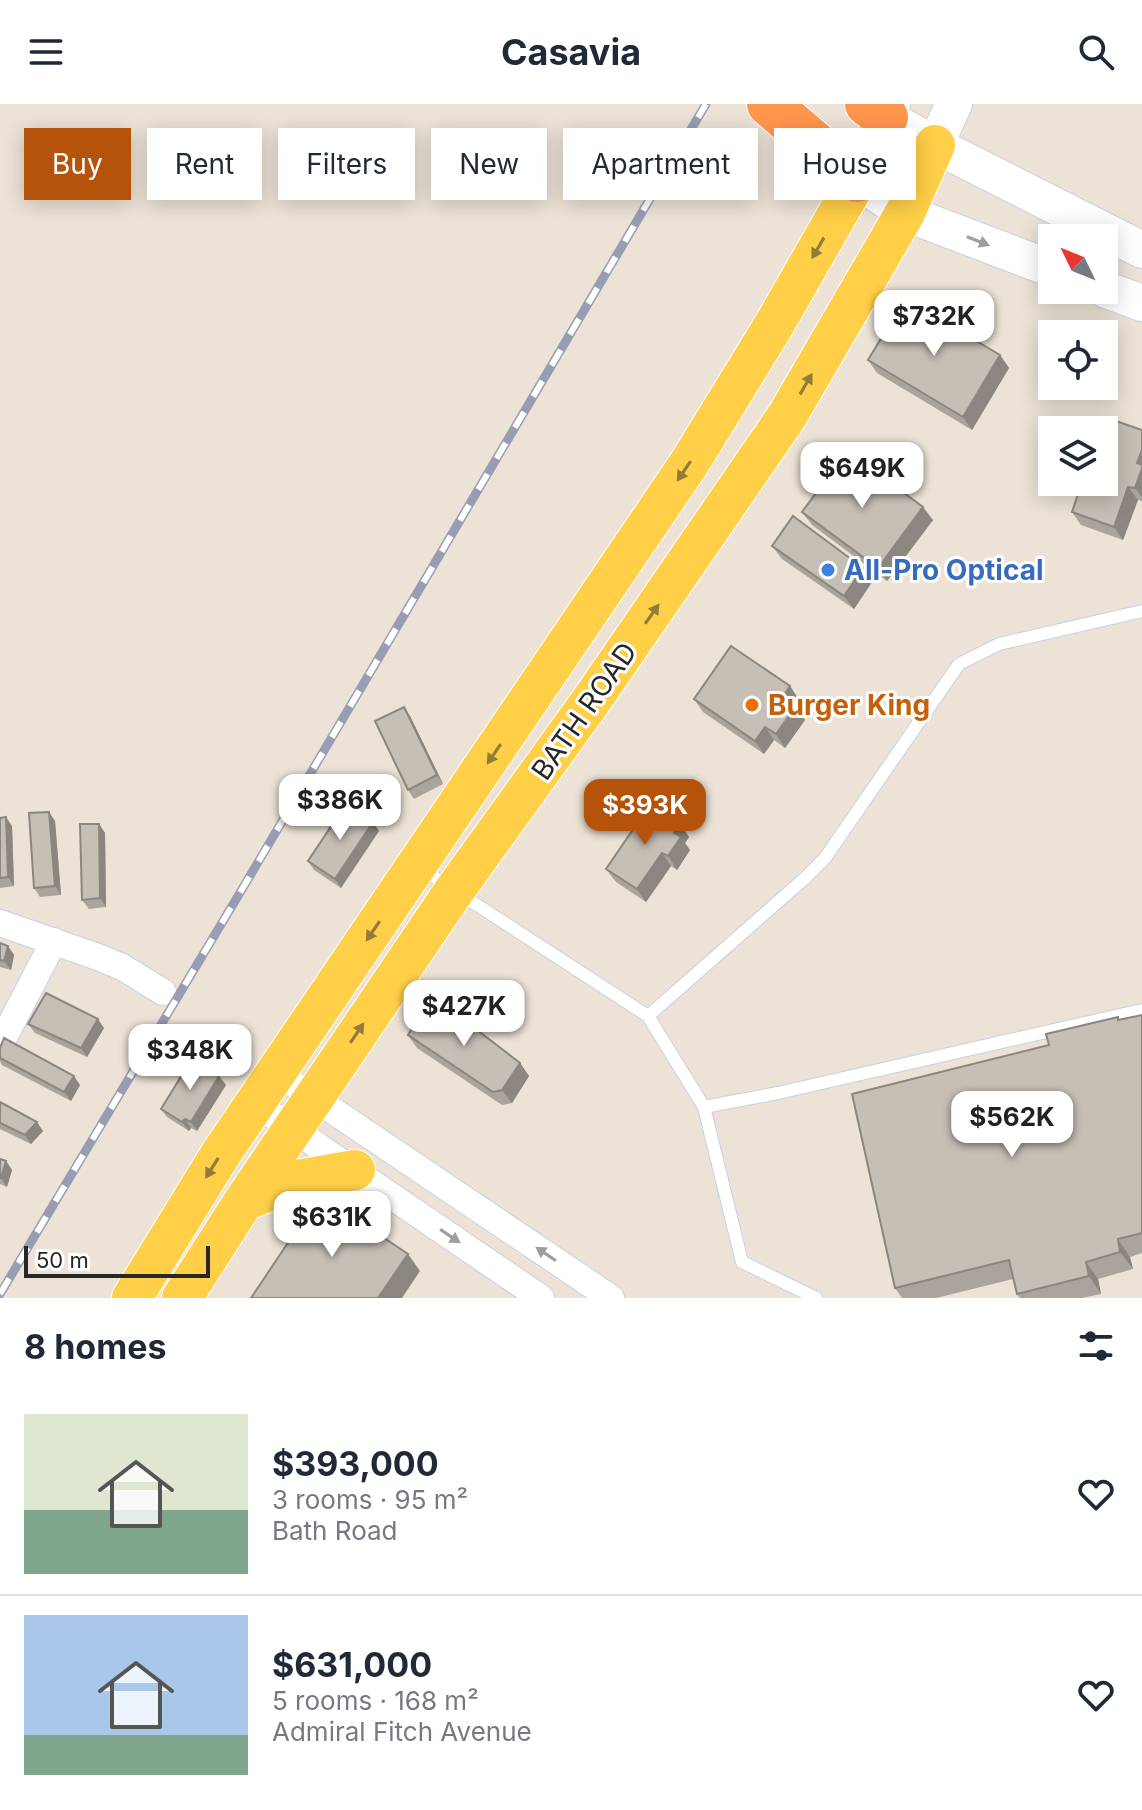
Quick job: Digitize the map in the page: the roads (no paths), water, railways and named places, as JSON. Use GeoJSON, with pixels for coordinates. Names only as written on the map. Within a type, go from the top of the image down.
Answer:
{"type":"FeatureCollection","features":[{"type":"Feature","properties":{"kind":"highway"},"geometry":{"type":"LineString","coordinates":[[769,104],[797,128]]}},
{"type":"Feature","properties":{"kind":"main road","name":"BATH ROAD"},"geometry":{"type":"LineString","coordinates":[[182,1298],[454,891],[591,701],[787,416],[905,213],[954,104]]}},
{"type":"Feature","properties":{"kind":"main road","name":"BATH ROAD"},"geometry":{"type":"LineString","coordinates":[[875,128],[882,108]]}},
{"type":"Feature","properties":{"kind":"main road"},"geometry":{"type":"LineString","coordinates":[[882,108],[935,145],[1142,250]]}},
{"type":"Feature","properties":{"kind":"main road","name":"BATH ROAD"},"geometry":{"type":"LineString","coordinates":[[132,1298],[220,1155],[690,462],[846,200]]}},
{"type":"Feature","properties":{"kind":"main road"},"geometry":{"type":"LineString","coordinates":[[886,200],[905,213],[1038,264]]}},
{"type":"Feature","properties":{"kind":"main road"},"geometry":{"type":"LineString","coordinates":[[1118,294],[1142,303]]}},
{"type":"Feature","properties":{"kind":"main road"},"geometry":{"type":"LineString","coordinates":[[244,1201],[297,1180],[355,1170]]}},
{"type":"Feature","properties":{"kind":"street"},"geometry":{"type":"LineString","coordinates":[[0,923],[122,967],[163,992]]}},
{"type":"Feature","properties":{"kind":"street"},"geometry":{"type":"LineString","coordinates":[[0,1045],[54,941]]}},
{"type":"Feature","properties":{"kind":"street"},"geometry":{"type":"LineString","coordinates":[[266,1088],[304,1114],[611,1298]]}},
{"type":"Feature","properties":{"kind":"street"},"geometry":{"type":"LineString","coordinates":[[266,1088],[304,1114],[355,1170],[541,1298]]}},
{"type":"Feature","properties":{"kind":"lane"},"geometry":{"type":"LineString","coordinates":[[648,1016],[825,858],[959,664],[999,644],[1142,611]]}},
{"type":"Feature","properties":{"kind":"lane"},"geometry":{"type":"LineString","coordinates":[[417,866],[648,1016],[704,1107],[742,1262],[816,1298]]}},
{"type":"Feature","properties":{"kind":"lane"},"geometry":{"type":"LineString","coordinates":[[704,1107],[1142,1010]]}},
{"type":"Feature","properties":{"kind":"railway"},"geometry":{"type":"LineString","coordinates":[[0,1294],[706,104]]}},
{"type":"Feature","properties":{"kind":"place","name":"All-Pro Optical"},"geometry":{"type":"Point","coordinates":[828,570]}},
{"type":"Feature","properties":{"kind":"place","name":"Burger King"},"geometry":{"type":"Point","coordinates":[752,705]}}]}
